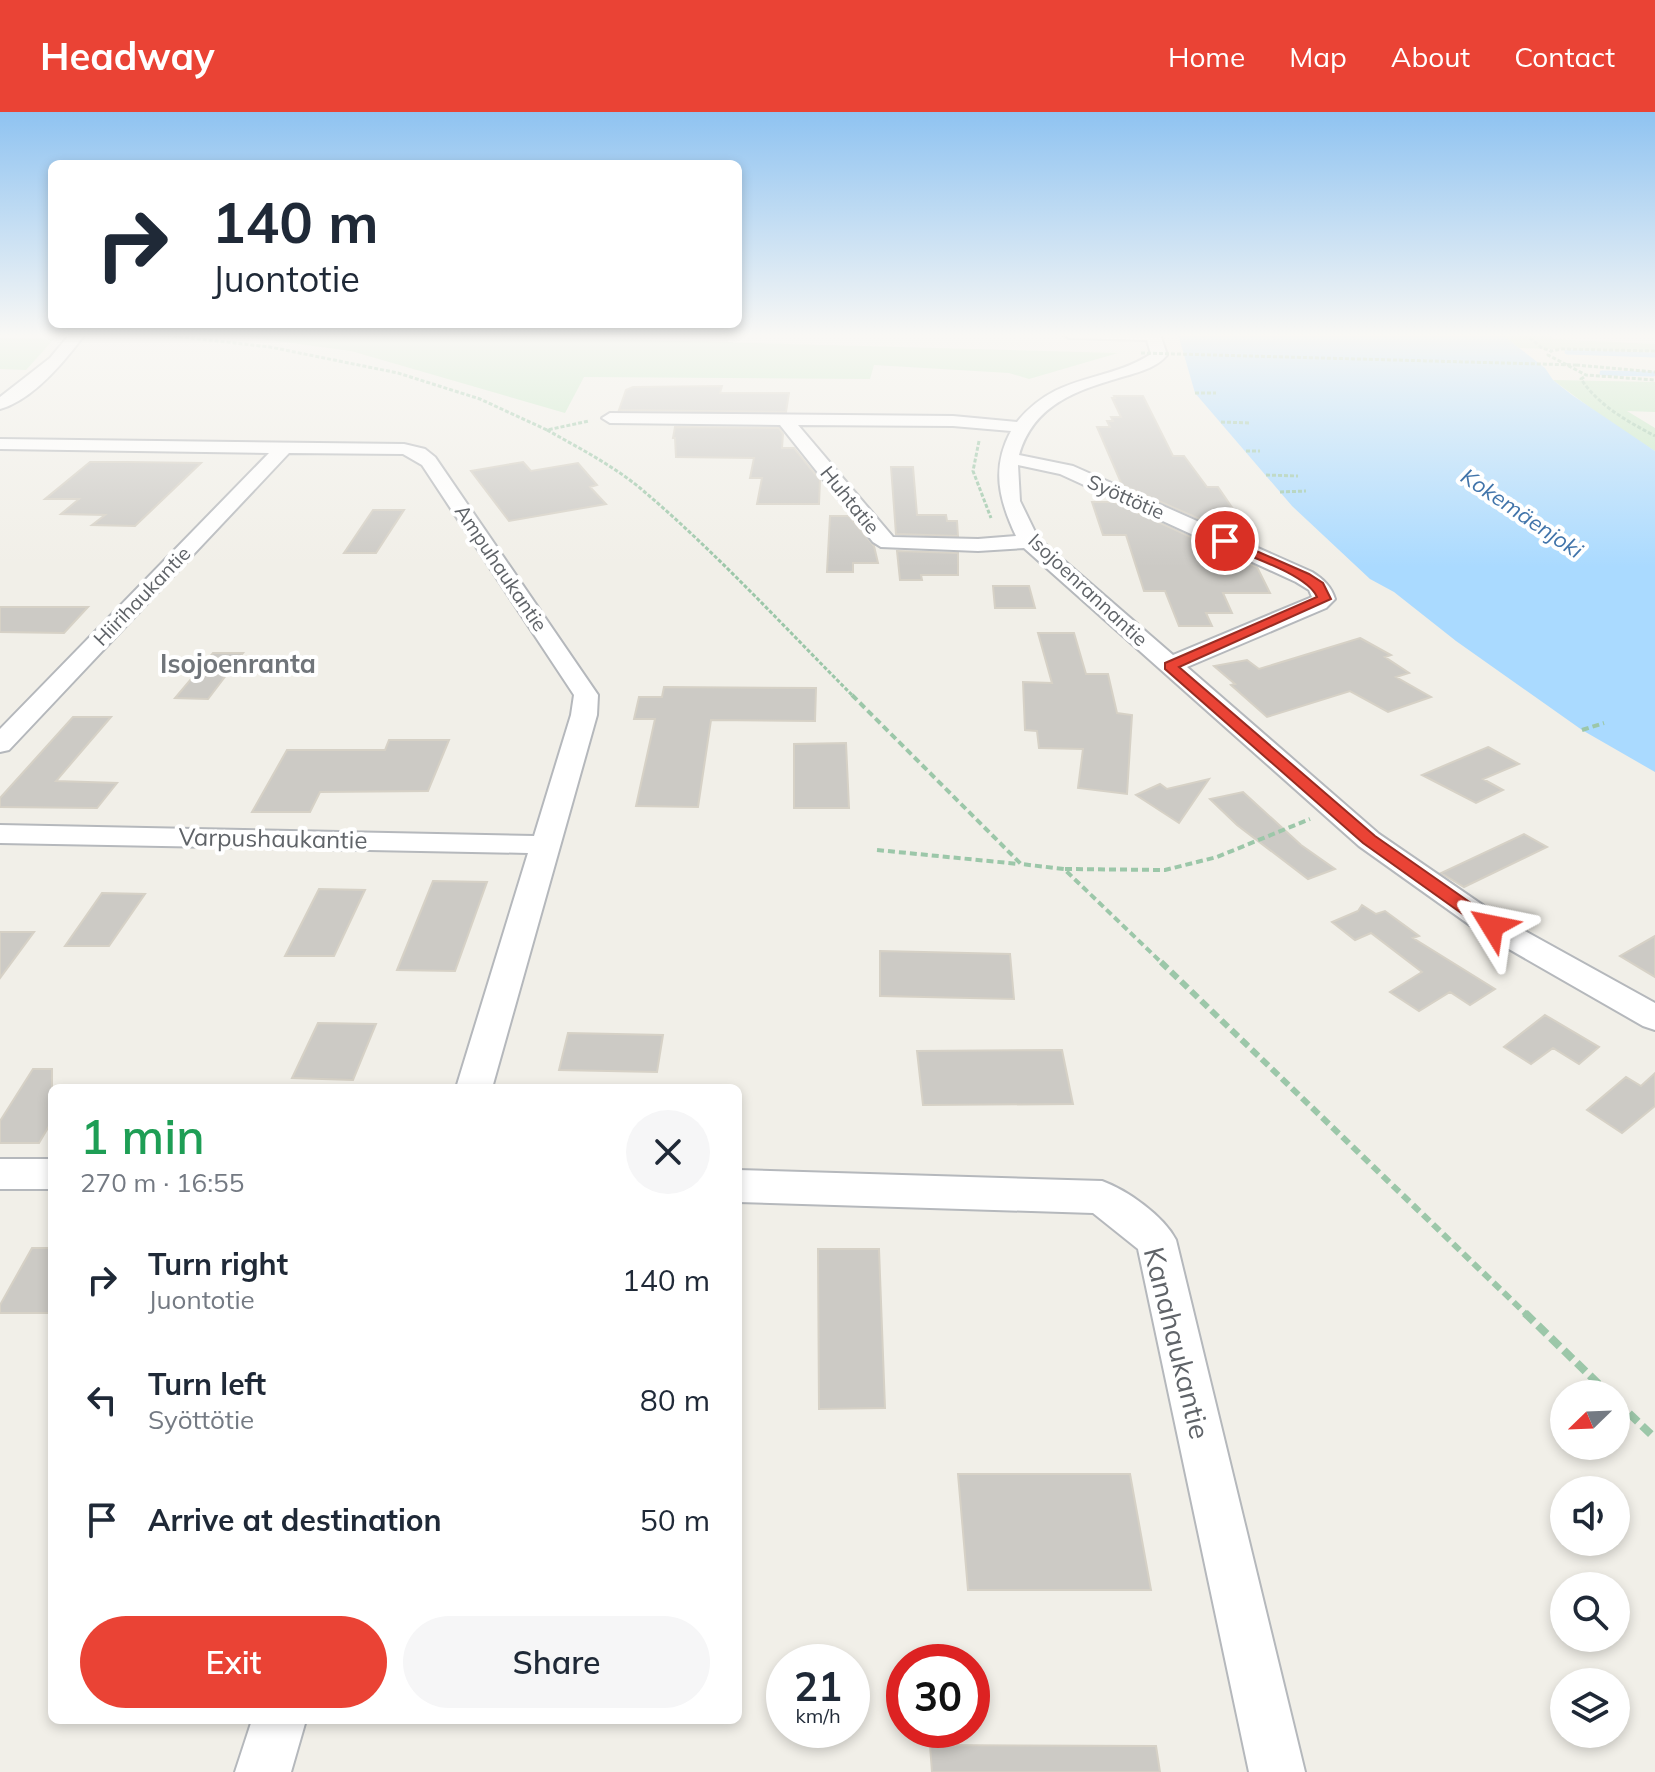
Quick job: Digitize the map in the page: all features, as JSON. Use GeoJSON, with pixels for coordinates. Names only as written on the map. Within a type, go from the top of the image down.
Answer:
{"type":"FeatureCollection","features":[{"type":"Feature","properties":{"kind":"street"},"geometry":{"type":"LineString","coordinates":[[610,418],[953,421],[1019,427],[1034,411]]}},
{"type":"Feature","properties":{"kind":"street","name":"Huhtatie"},"geometry":{"type":"LineString","coordinates":[[785,420],[880,538],[888,543],[978,545],[1029,541]]}},
{"type":"Feature","properties":{"kind":"street","name":"Isojoenrannantie"},"geometry":{"type":"LineString","coordinates":[[1019,427],[1009,458],[1009,497],[1029,541],[1369,840],[1492,926],[1655,1018]]}},
{"type":"Feature","properties":{"kind":"street","name":"Ampuhaukantie"},"geometry":{"type":"LineString","coordinates":[[0,444],[404,449],[429,461],[586,695],[584,715],[530,906],[475,1084]]}},
{"type":"Feature","properties":{"kind":"street","name":"Hiirihaukantie"},"geometry":{"type":"LineString","coordinates":[[0,744],[284,448]]}},
{"type":"Feature","properties":{"kind":"street","name":"Syöttötie"},"geometry":{"type":"LineString","coordinates":[[1009,458],[1066,470],[1304,577],[1318,586],[1323,594],[1324,599],[1318,603],[1169,666]]}},
{"type":"Feature","properties":{"kind":"street","name":"Varpushaukantie"},"geometry":{"type":"LineString","coordinates":[[0,834],[545,845]]}},
{"type":"Feature","properties":{"kind":"street"},"geometry":{"type":"LineString","coordinates":[[0,1174],[48,1174]]}},
{"type":"Feature","properties":{"kind":"street","name":"Kanahaukantie"},"geometry":{"type":"LineString","coordinates":[[742,1186],[1102,1197],[1156,1240],[1277,1772]]}},
{"type":"Feature","properties":{"kind":"street"},"geometry":{"type":"LineString","coordinates":[[263,1772],[278,1724]]}},
{"type":"Feature","properties":{"kind":"path"},"geometry":{"type":"LineString","coordinates":[[507,411],[592,455],[638,487],[702,545],[1021,864]]}},
{"type":"Feature","properties":{"kind":"path"},"geometry":{"type":"LineString","coordinates":[[1616,411],[1655,436]]}},
{"type":"Feature","properties":{"kind":"path"},"geometry":{"type":"LineString","coordinates":[[547,430],[610,418]]}},
{"type":"Feature","properties":{"kind":"path"},"geometry":{"type":"LineString","coordinates":[[1221,422],[1250,423]]}},
{"type":"Feature","properties":{"kind":"path"},"geometry":{"type":"LineString","coordinates":[[1246,451],[1260,451]]}},
{"type":"Feature","properties":{"kind":"path"},"geometry":{"type":"LineString","coordinates":[[1266,475],[1298,476]]}},
{"type":"Feature","properties":{"kind":"path"},"geometry":{"type":"LineString","coordinates":[[1280,492],[1306,491]]}},
{"type":"Feature","properties":{"kind":"path"},"geometry":{"type":"LineString","coordinates":[[1582,730],[1604,723]]}},
{"type":"Feature","properties":{"kind":"path"},"geometry":{"type":"LineString","coordinates":[[877,850],[1064,869],[1165,870],[1217,857],[1312,818]]}},
{"type":"Feature","properties":{"kind":"path"},"geometry":{"type":"LineString","coordinates":[[1064,869],[1594,1380]]}},
{"type":"Feature","properties":{"kind":"path"},"geometry":{"type":"LineString","coordinates":[[1630,1414],[1655,1438]]}},
{"type":"Feature","properties":{"kind":"green space"},"geometry":{"type":"Polygon","coordinates":[[[1595,411],[1628,411],[1655,428],[1655,451],[1595,411]]]}},
{"type":"Feature","properties":{"kind":"water","name":"Kokemäenjoki"},"geometry":{"type":"Polygon","coordinates":[[[1211,411],[1596,411],[1655,451],[1655,772],[1582,730],[1456,641],[1394,592],[1370,579],[1292,506],[1211,411]]]}},
{"type":"Feature","properties":{"kind":"building"},"geometry":{"type":"Polygon","coordinates":[[[1118,411],[1151,411],[1173,456],[1184,456],[1207,487],[1218,487],[1257,544],[1122,485],[1097,427],[1110,427],[1107,421],[1113,421],[1111,417],[1121,417],[1118,411]]]}},
{"type":"Feature","properties":{"kind":"building"},"geometry":{"type":"Polygon","coordinates":[[[675,427],[779,428],[783,434],[782,448],[794,448],[820,480],[819,504],[757,504],[762,478],[750,478],[754,458],[676,457],[675,427]]]}},
{"type":"Feature","properties":{"kind":"building"},"geometry":{"type":"Polygon","coordinates":[[[90,462],[201,463],[135,526],[92,525],[105,515],[61,514],[79,499],[45,499],[90,462]]]}},
{"type":"Feature","properties":{"kind":"building"},"geometry":{"type":"Polygon","coordinates":[[[523,462],[531,471],[578,463],[597,485],[590,487],[606,504],[509,521],[471,471],[523,462]]]}},
{"type":"Feature","properties":{"kind":"building"},"geometry":{"type":"Polygon","coordinates":[[[891,467],[913,467],[917,515],[946,515],[947,521],[957,521],[958,536],[896,534],[891,467]]]}},
{"type":"Feature","properties":{"kind":"building"},"geometry":{"type":"Polygon","coordinates":[[[1092,502],[1114,502],[1257,567],[1270,593],[1223,593],[1232,613],[1206,613],[1212,626],[1179,626],[1165,591],[1144,591],[1126,535],[1103,535],[1092,502]]]}},
{"type":"Feature","properties":{"kind":"building"},"geometry":{"type":"Polygon","coordinates":[[[373,510],[404,510],[376,553],[344,553],[373,510]]]}},
{"type":"Feature","properties":{"kind":"building"},"geometry":{"type":"Polygon","coordinates":[[[830,516],[849,516],[874,546],[878,563],[853,563],[853,572],[827,572],[830,516]]]}},
{"type":"Feature","properties":{"kind":"building"},"geometry":{"type":"Polygon","coordinates":[[[897,551],[958,553],[958,575],[921,575],[922,580],[900,580],[897,551]]]}},
{"type":"Feature","properties":{"kind":"building"},"geometry":{"type":"Polygon","coordinates":[[[993,586],[1029,586],[1035,608],[995,608],[993,586]]]}},
{"type":"Feature","properties":{"kind":"building"},"geometry":{"type":"Polygon","coordinates":[[[0,607],[88,607],[64,633],[0,632],[0,607]]]}},
{"type":"Feature","properties":{"kind":"building"},"geometry":{"type":"Polygon","coordinates":[[[1038,633],[1074,633],[1086,674],[1108,674],[1117,713],[1132,715],[1127,794],[1078,788],[1083,749],[1039,748],[1037,731],[1025,730],[1023,682],[1052,683],[1038,633]]]}},
{"type":"Feature","properties":{"kind":"building"},"geometry":{"type":"Polygon","coordinates":[[[1360,638],[1391,655],[1385,657],[1409,673],[1396,677],[1431,697],[1388,712],[1350,691],[1267,717],[1214,666],[1247,660],[1259,669],[1360,638]]]}},
{"type":"Feature","properties":{"kind":"building"},"geometry":{"type":"Polygon","coordinates":[[[213,653],[243,653],[208,699],[175,698],[213,653]]]}},
{"type":"Feature","properties":{"kind":"building"},"geometry":{"type":"Polygon","coordinates":[[[664,687],[816,688],[815,721],[711,720],[698,807],[636,806],[655,719],[634,719],[639,697],[662,697],[664,687]]]}},
{"type":"Feature","properties":{"kind":"building"},"geometry":{"type":"Polygon","coordinates":[[[73,717],[111,717],[56,781],[117,783],[97,808],[0,807],[0,798],[73,717]]]}},
{"type":"Feature","properties":{"kind":"building"},"geometry":{"type":"Polygon","coordinates":[[[389,740],[449,740],[428,791],[320,792],[310,812],[252,812],[287,750],[385,750],[389,740]]]}},
{"type":"Feature","properties":{"kind":"building"},"geometry":{"type":"Polygon","coordinates":[[[846,743],[849,808],[794,808],[794,744],[846,743]]]}},
{"type":"Feature","properties":{"kind":"building"},"geometry":{"type":"Polygon","coordinates":[[[1488,747],[1519,764],[1483,779],[1503,790],[1476,803],[1422,775],[1488,747]]]}},
{"type":"Feature","properties":{"kind":"building"},"geometry":{"type":"Polygon","coordinates":[[[1209,779],[1179,823],[1136,795],[1160,784],[1167,789],[1209,779]]]}},
{"type":"Feature","properties":{"kind":"building"},"geometry":{"type":"Polygon","coordinates":[[[1243,792],[1301,845],[1335,869],[1308,879],[1237,825],[1210,799],[1243,792]]]}},
{"type":"Feature","properties":{"kind":"building"},"geometry":{"type":"Polygon","coordinates":[[[1524,834],[1547,847],[1464,887],[1441,873],[1524,834]]]}},
{"type":"Feature","properties":{"kind":"building"},"geometry":{"type":"Polygon","coordinates":[[[433,881],[487,882],[455,971],[397,970],[433,881]]]}},
{"type":"Feature","properties":{"kind":"building"},"geometry":{"type":"Polygon","coordinates":[[[319,889],[365,890],[334,956],[285,956],[319,889]]]}},
{"type":"Feature","properties":{"kind":"building"},"geometry":{"type":"Polygon","coordinates":[[[102,893],[145,894],[109,946],[65,946],[102,893]]]}},
{"type":"Feature","properties":{"kind":"building"},"geometry":{"type":"Polygon","coordinates":[[[1362,905],[1376,914],[1385,911],[1419,936],[1413,938],[1495,989],[1470,1005],[1450,992],[1419,1011],[1390,992],[1422,972],[1371,933],[1355,940],[1332,922],[1358,911],[1362,905]]]}},
{"type":"Feature","properties":{"kind":"building"},"geometry":{"type":"Polygon","coordinates":[[[0,932],[34,932],[0,978],[0,932]]]}},
{"type":"Feature","properties":{"kind":"building"},"geometry":{"type":"Polygon","coordinates":[[[1655,936],[1655,977],[1620,956],[1655,936]]]}},
{"type":"Feature","properties":{"kind":"building"},"geometry":{"type":"Polygon","coordinates":[[[880,951],[1010,954],[1014,999],[880,996],[880,951]]]}},
{"type":"Feature","properties":{"kind":"building"},"geometry":{"type":"Polygon","coordinates":[[[1545,1015],[1599,1047],[1579,1064],[1553,1048],[1531,1064],[1504,1047],[1545,1015]]]}},
{"type":"Feature","properties":{"kind":"building"},"geometry":{"type":"Polygon","coordinates":[[[318,1023],[376,1024],[353,1080],[292,1078],[318,1023]]]}},
{"type":"Feature","properties":{"kind":"building"},"geometry":{"type":"Polygon","coordinates":[[[568,1033],[663,1035],[657,1072],[559,1070],[568,1033]]]}},
{"type":"Feature","properties":{"kind":"building"},"geometry":{"type":"Polygon","coordinates":[[[1062,1050],[1073,1104],[923,1105],[917,1051],[1062,1050]]]}},
{"type":"Feature","properties":{"kind":"building"},"geometry":{"type":"Polygon","coordinates":[[[33,1069],[52,1069],[52,1084],[48,1084],[48,1128],[39,1143],[0,1143],[0,1121],[33,1069]]]}},
{"type":"Feature","properties":{"kind":"building"},"geometry":{"type":"Polygon","coordinates":[[[1655,1073],[1655,1106],[1622,1133],[1587,1110],[1626,1077],[1641,1086],[1655,1073]]]}},
{"type":"Feature","properties":{"kind":"building"},"geometry":{"type":"Polygon","coordinates":[[[32,1248],[48,1248],[48,1313],[0,1313],[0,1305],[32,1248]]]}},
{"type":"Feature","properties":{"kind":"building"},"geometry":{"type":"Polygon","coordinates":[[[818,1249],[879,1249],[885,1408],[819,1409],[818,1249]]]}},
{"type":"Feature","properties":{"kind":"building"},"geometry":{"type":"Polygon","coordinates":[[[958,1474],[1130,1474],[1151,1590],[968,1590],[958,1474]]]}},
{"type":"Feature","properties":{"kind":"building"},"geometry":{"type":"Polygon","coordinates":[[[990,1745],[1156,1746],[1160,1772],[932,1772],[930,1748],[990,1748],[990,1745]]]}},
{"type":"Feature","properties":{"kind":"district","name":"Isojoenranta"},"geometry":{"type":"Point","coordinates":[238,664]}},
{"type":"Feature","properties":{"kind":"route"},"geometry":{"type":"LineString","coordinates":[[1225,541],[1304,577],[1318,586],[1324,599],[1169,666],[1369,840],[1492,926]]}}]}
